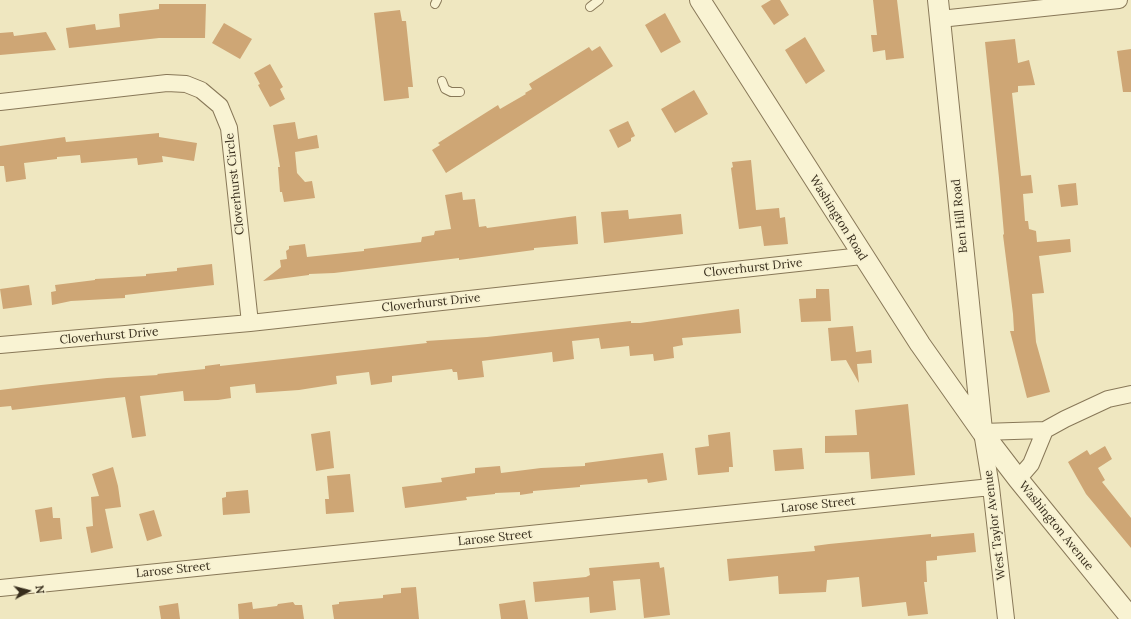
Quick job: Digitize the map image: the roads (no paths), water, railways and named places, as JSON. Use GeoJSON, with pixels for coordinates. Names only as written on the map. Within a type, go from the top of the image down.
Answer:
{"type":"FeatureCollection","features":[{"type":"Feature","properties":{"kind":"street","name":"Washington Road"},"geometry":{"type":"LineString","coordinates":[[700,0],[862,256],[920,344],[982,432]]}},
{"type":"Feature","properties":{"kind":"street"},"geometry":{"type":"LineString","coordinates":[[939,10],[1119,0]]}},
{"type":"Feature","properties":{"kind":"street","name":"Ben Hill Road"},"geometry":{"type":"LineString","coordinates":[[939,10],[982,432]]}},
{"type":"Feature","properties":{"kind":"street","name":"Cloverhurst Circle"},"geometry":{"type":"LineString","coordinates":[[0,102],[167,83],[186,84],[201,90],[220,106],[229,128],[250,323]]}},
{"type":"Feature","properties":{"kind":"street","name":"Cloverhurst Drive"},"geometry":{"type":"LineString","coordinates":[[0,345],[250,323],[862,256]]}},
{"type":"Feature","properties":{"kind":"street"},"geometry":{"type":"LineString","coordinates":[[982,432],[1045,430],[1065,418],[1108,399],[1131,394]]}},
{"type":"Feature","properties":{"kind":"street"},"geometry":{"type":"LineString","coordinates":[[1018,479],[1031,464],[1045,430]]}},
{"type":"Feature","properties":{"kind":"street","name":"Washington Avenue"},"geometry":{"type":"LineString","coordinates":[[982,432],[1018,479],[1131,618]]}},
{"type":"Feature","properties":{"kind":"street","name":"West Taylor Avenue"},"geometry":{"type":"LineString","coordinates":[[982,432],[991,487],[1006,619]]}},
{"type":"Feature","properties":{"kind":"street","name":"Larose Street"},"geometry":{"type":"LineString","coordinates":[[0,588],[991,487]]}},
{"type":"Feature","properties":{"kind":"lane"},"geometry":{"type":"LineString","coordinates":[[590,7],[599,0]]}},
{"type":"Feature","properties":{"kind":"lane"},"geometry":{"type":"LineString","coordinates":[[442,81],[445,88],[451,92],[460,92]]}}]}
